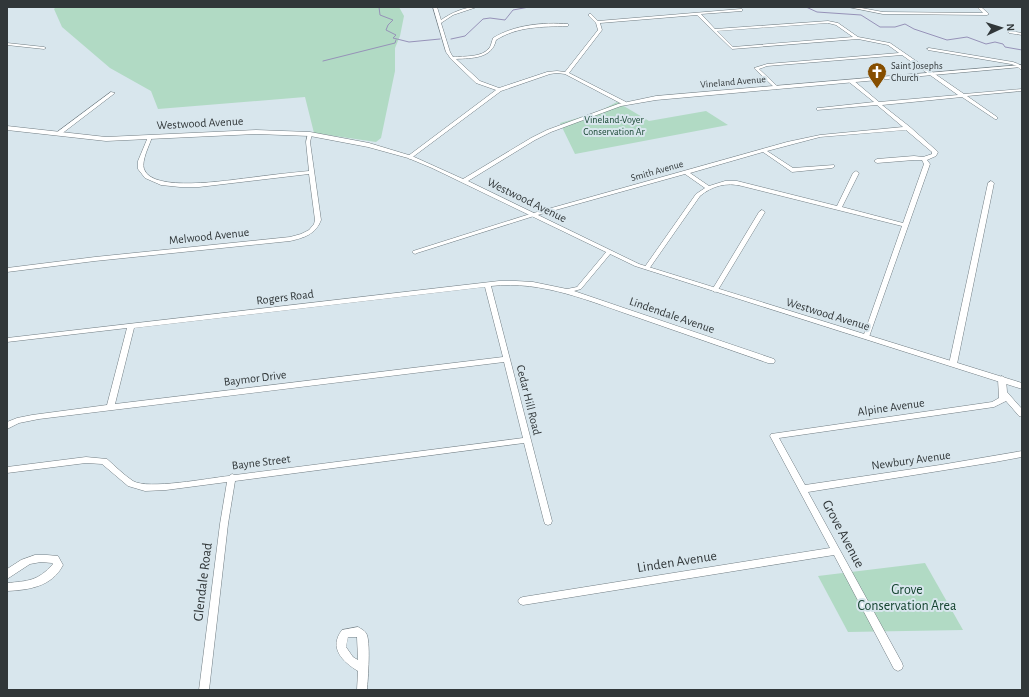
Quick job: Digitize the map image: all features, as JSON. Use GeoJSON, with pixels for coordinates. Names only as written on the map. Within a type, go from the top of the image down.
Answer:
{"type":"FeatureCollection","features":[{"type":"Feature","properties":{"kind":"street"},"geometry":{"type":"LineString","coordinates":[[435,7],[448,52],[452,58],[478,82],[500,90]]}},
{"type":"Feature","properties":{"kind":"street"},"geometry":{"type":"LineString","coordinates":[[440,22],[452,14],[475,7]]}},
{"type":"Feature","properties":{"kind":"street"},"geometry":{"type":"LineString","coordinates":[[850,7],[883,13],[987,14],[979,7]]}},
{"type":"Feature","properties":{"kind":"street"},"geometry":{"type":"LineString","coordinates":[[597,22],[741,10]]}},
{"type":"Feature","properties":{"kind":"street"},"geometry":{"type":"LineString","coordinates":[[566,73],[599,31],[600,27],[590,14]]}},
{"type":"Feature","properties":{"kind":"street"},"geometry":{"type":"LineString","coordinates":[[699,14],[732,48],[861,38]]}},
{"type":"Feature","properties":{"kind":"street"},"geometry":{"type":"LineString","coordinates":[[714,30],[834,23],[855,37],[887,43],[995,118]]}},
{"type":"Feature","properties":{"kind":"street"},"geometry":{"type":"LineString","coordinates":[[452,58],[486,52],[491,47],[494,39],[507,32],[538,27],[568,25]]}},
{"type":"Feature","properties":{"kind":"street"},"geometry":{"type":"LineString","coordinates":[[1010,32],[1022,34]]}},
{"type":"Feature","properties":{"kind":"street"},"geometry":{"type":"LineString","coordinates":[[7,44],[44,48]]}},
{"type":"Feature","properties":{"kind":"street"},"geometry":{"type":"LineString","coordinates":[[929,49],[1007,62],[1021,67]]}},
{"type":"Feature","properties":{"kind":"street"},"geometry":{"type":"LineString","coordinates":[[776,88],[756,68],[761,66],[903,54]]}},
{"type":"Feature","properties":{"kind":"street","name":"Vineland Avenue"},"geometry":{"type":"LineString","coordinates":[[462,181],[537,137],[624,103],[656,98],[1021,67]]}},
{"type":"Feature","properties":{"kind":"street"},"geometry":{"type":"LineString","coordinates":[[410,158],[500,90],[549,73],[566,73],[624,103]]}},
{"type":"Feature","properties":{"kind":"street"},"geometry":{"type":"LineString","coordinates":[[851,81],[936,153],[924,160],[914,158],[877,161]]}},
{"type":"Feature","properties":{"kind":"street"},"geometry":{"type":"LineString","coordinates":[[819,108],[879,104],[1022,90]]}},
{"type":"Feature","properties":{"kind":"street"},"geometry":{"type":"LineString","coordinates":[[58,134],[113,93]]}},
{"type":"Feature","properties":{"kind":"street","name":"Westwood Avenue"},"geometry":{"type":"LineString","coordinates":[[7,128],[106,139],[256,132],[310,134],[364,144],[410,158],[462,181],[609,252],[647,268],[1022,386]]}},
{"type":"Feature","properties":{"kind":"street","name":"Smith Avenue"},"geometry":{"type":"LineString","coordinates":[[415,252],[532,215],[763,150],[820,136],[908,128]]}},
{"type":"Feature","properties":{"kind":"street","name":"Melwood Avenue"},"geometry":{"type":"LineString","coordinates":[[7,270],[102,258],[290,239],[303,236],[314,229],[318,220],[308,142],[310,134]]}},
{"type":"Feature","properties":{"kind":"street"},"geometry":{"type":"LineString","coordinates":[[150,137],[141,161],[141,169],[147,177],[165,184],[199,185],[312,172]]}},
{"type":"Feature","properties":{"kind":"street"},"geometry":{"type":"LineString","coordinates":[[763,150],[792,170],[832,166]]}},
{"type":"Feature","properties":{"kind":"street"},"geometry":{"type":"LineString","coordinates":[[866,337],[927,164],[924,160]]}},
{"type":"Feature","properties":{"kind":"street"},"geometry":{"type":"LineString","coordinates":[[686,172],[708,188]]}},
{"type":"Feature","properties":{"kind":"street"},"geometry":{"type":"LineString","coordinates":[[839,208],[856,173]]}},
{"type":"Feature","properties":{"kind":"street"},"geometry":{"type":"LineString","coordinates":[[647,268],[694,200],[708,188],[727,183],[738,183],[905,225]]}},
{"type":"Feature","properties":{"kind":"street"},"geometry":{"type":"LineString","coordinates":[[953,364],[991,183]]}},
{"type":"Feature","properties":{"kind":"street"},"geometry":{"type":"LineString","coordinates":[[715,290],[762,212]]}},
{"type":"Feature","properties":{"kind":"street"},"geometry":{"type":"LineString","coordinates":[[566,291],[579,288],[609,252]]}},
{"type":"Feature","properties":{"kind":"street","name":"Rogers Road"},"geometry":{"type":"LineString","coordinates":[[7,340],[488,284],[529,283],[566,291]]}},
{"type":"Feature","properties":{"kind":"street","name":"Cedar Hill Road"},"geometry":{"type":"LineString","coordinates":[[488,284],[548,521]]}},
{"type":"Feature","properties":{"kind":"street","name":"Lindendale Avenue"},"geometry":{"type":"LineString","coordinates":[[566,291],[771,361]]}},
{"type":"Feature","properties":{"kind":"street"},"geometry":{"type":"LineString","coordinates":[[110,408],[132,325]]}},
{"type":"Feature","properties":{"kind":"street","name":"Baymor Drive"},"geometry":{"type":"LineString","coordinates":[[7,426],[10,423],[21,420],[110,408],[507,359]]}},
{"type":"Feature","properties":{"kind":"street"},"geometry":{"type":"LineString","coordinates":[[1002,379],[1003,393],[1022,414]]}},
{"type":"Feature","properties":{"kind":"street","name":"Alpine Avenue"},"geometry":{"type":"LineString","coordinates":[[774,436],[990,405],[1000,401],[1004,397],[1003,393]]}},
{"type":"Feature","properties":{"kind":"street","name":"Grove Avenue"},"geometry":{"type":"LineString","coordinates":[[774,436],[898,666]]}},
{"type":"Feature","properties":{"kind":"street","name":"Bayne Street"},"geometry":{"type":"LineString","coordinates":[[7,470],[86,460],[104,461],[131,484],[145,488],[166,487],[232,477],[527,440]]}},
{"type":"Feature","properties":{"kind":"street","name":"Newbury Avenue"},"geometry":{"type":"LineString","coordinates":[[803,490],[871,478],[973,464],[1022,454]]}},
{"type":"Feature","properties":{"kind":"street","name":"Glendale Road"},"geometry":{"type":"LineString","coordinates":[[204,690],[224,524],[232,477]]}},
{"type":"Feature","properties":{"kind":"street","name":"Linden Avenue"},"geometry":{"type":"LineString","coordinates":[[523,601],[836,551]]}},
{"type":"Feature","properties":{"kind":"street"},"geometry":{"type":"LineString","coordinates":[[7,575],[27,561],[38,557],[55,559],[58,565],[48,577],[32,584],[7,587]]}},
{"type":"Feature","properties":{"kind":"street"},"geometry":{"type":"LineString","coordinates":[[362,690],[363,669]]}},
{"type":"Feature","properties":{"kind":"green space"},"geometry":{"type":"Polygon","coordinates":[[[56,7],[399,7],[404,16],[400,36],[395,48],[395,71],[381,138],[376,142],[314,133],[305,97],[158,109],[151,91],[110,68],[62,27],[54,9],[56,7]]]}},
{"type":"Feature","properties":{"kind":"green space","name":"Vineland-Voyer Conservation Ar"},"geometry":{"type":"Polygon","coordinates":[[[617,102],[649,121],[706,111],[728,125],[575,154],[560,123],[596,113],[617,102]]]}},
{"type":"Feature","properties":{"kind":"green space","name":"Grove Conservation Area"},"geometry":{"type":"Polygon","coordinates":[[[925,563],[963,630],[848,632],[818,576],[925,563]]]}},
{"type":"Feature","properties":{"kind":"waterway"},"geometry":{"type":"LineString","coordinates":[[379,7],[380,15],[393,20],[388,25],[386,30],[396,35],[393,38],[409,42],[440,39]]}},
{"type":"Feature","properties":{"kind":"waterway"},"geometry":{"type":"LineString","coordinates":[[451,39],[465,36],[483,19],[490,18],[505,20],[513,10],[529,7]]}},
{"type":"Feature","properties":{"kind":"waterway"},"geometry":{"type":"LineString","coordinates":[[615,7],[620,7]]}},
{"type":"Feature","properties":{"kind":"waterway"},"geometry":{"type":"LineString","coordinates":[[647,7],[656,7]]}},
{"type":"Feature","properties":{"kind":"waterway"},"geometry":{"type":"LineString","coordinates":[[806,7],[817,12],[861,15],[880,27],[895,27],[905,24],[914,29],[947,40],[967,37],[986,44],[995,42],[1003,44],[1005,47],[1022,50]]}},
{"type":"Feature","properties":{"kind":"waterway"},"geometry":{"type":"LineString","coordinates":[[323,61],[395,43],[396,40]]}},
{"type":"Feature","properties":{"kind":"place","name":"Saint Josephs Church"},"geometry":{"type":"Point","coordinates":[877,89]}}]}
